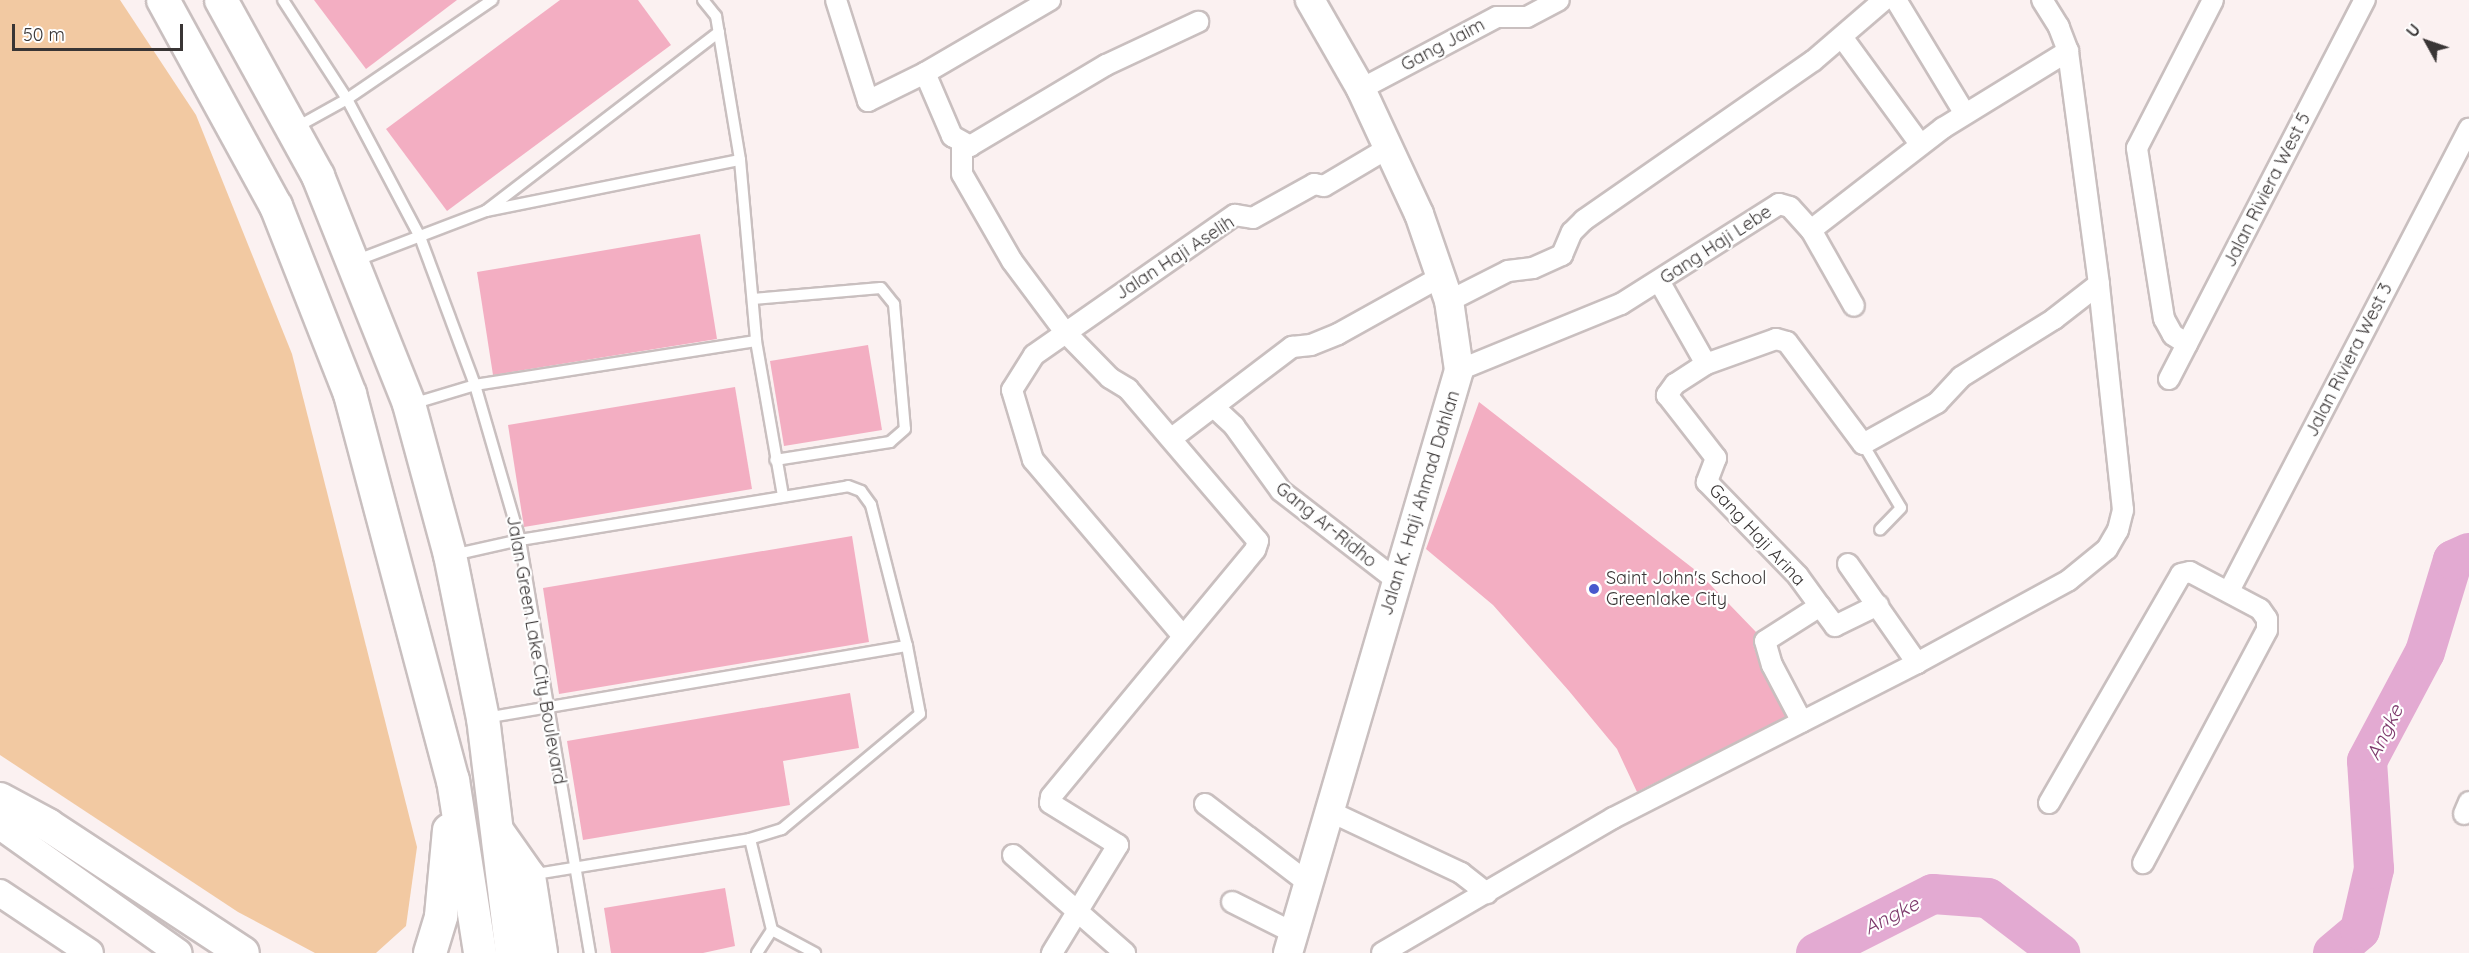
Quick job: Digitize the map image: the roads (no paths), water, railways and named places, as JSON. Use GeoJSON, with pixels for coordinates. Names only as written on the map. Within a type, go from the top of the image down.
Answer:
{"type":"FeatureCollection","features":[{"type":"Feature","properties":{"kind":"main road"},"geometry":{"type":"LineString","coordinates":[[163,0],[276,206],[350,394],[453,780],[480,953]]}},
{"type":"Feature","properties":{"kind":"main road"},"geometry":{"type":"LineString","coordinates":[[221,0],[295,128],[354,261],[409,404],[450,555],[483,718],[512,953]]}},
{"type":"Feature","properties":{"kind":"main road","name":"Jalan K. Haji Ahmad Dahlan"},"geometry":{"type":"LineString","coordinates":[[1290,943],[1307,882],[1331,812],[1396,580],[1459,370],[1446,288],[1390,147],[1361,89],[1310,0]]}},
{"type":"Feature","properties":{"kind":"main road"},"geometry":{"type":"LineString","coordinates":[[430,953],[441,916],[453,780]]}},
{"type":"Feature","properties":{"kind":"main road"},"geometry":{"type":"LineString","coordinates":[[0,800],[48,825],[243,953]]}},
{"type":"Feature","properties":{"kind":"main road"},"geometry":{"type":"LineString","coordinates":[[498,832],[529,876],[540,953]]}},
{"type":"Feature","properties":{"kind":"street"},"geometry":{"type":"LineString","coordinates":[[836,0],[868,100],[925,74],[1049,0]]}},
{"type":"Feature","properties":{"kind":"street","name":"Gang Jaim"},"geometry":{"type":"LineString","coordinates":[[1361,89],[1497,17],[1527,17],[1559,0]]}},
{"type":"Feature","properties":{"kind":"street"},"geometry":{"type":"LineString","coordinates":[[1172,438],[1216,409],[1292,347],[1311,345],[1446,288],[1508,271],[1533,268],[1562,255],[1572,232],[1602,205],[1842,37],[1884,0]]}},
{"type":"Feature","properties":{"kind":"street"},"geometry":{"type":"LineString","coordinates":[[1896,0],[1965,114]]}},
{"type":"Feature","properties":{"kind":"street"},"geometry":{"type":"LineString","coordinates":[[1382,953],[1613,818],[1917,663],[2076,576],[2107,549],[2118,530],[2122,510],[2099,284],[2068,51],[2060,27],[2042,0]]}},
{"type":"Feature","properties":{"kind":"street"},"geometry":{"type":"LineString","coordinates":[[2187,344],[2174,335],[2164,319],[2138,160],[2141,139],[2213,0]]}},
{"type":"Feature","properties":{"kind":"street","name":"Jalan Riviera West 5"},"geometry":{"type":"LineString","coordinates":[[2169,380],[2365,0]]}},
{"type":"Feature","properties":{"kind":"street"},"geometry":{"type":"LineString","coordinates":[[962,145],[981,142],[1106,65],[1198,22]]}},
{"type":"Feature","properties":{"kind":"street"},"geometry":{"type":"LineString","coordinates":[[1842,37],[1920,144]]}},
{"type":"Feature","properties":{"kind":"street"},"geometry":{"type":"LineString","coordinates":[[1811,230],[1920,144],[2068,51]]}},
{"type":"Feature","properties":{"kind":"street"},"geometry":{"type":"LineString","coordinates":[[925,74],[952,136],[962,145],[962,174],[1012,261],[1065,332],[1110,378],[1128,389],[1258,541],[1255,550],[1182,635],[1051,797],[1050,803],[1118,845],[1052,953]]}},
{"type":"Feature","properties":{"kind":"street","name":"Jalan Riviera West 3"},"geometry":{"type":"LineString","coordinates":[[2229,591],[2469,129]]}},
{"type":"Feature","properties":{"kind":"street","name":"Jalan Haji Aselih"},"geometry":{"type":"LineString","coordinates":[[1182,635],[1033,460],[1012,390],[1034,355],[1235,215],[1253,218],[1314,184],[1324,186],[1390,147]]}},
{"type":"Feature","properties":{"kind":"street","name":"Gang Haji Lebe"},"geometry":{"type":"LineString","coordinates":[[1459,370],[1622,304],[1779,204],[1791,207],[1811,230],[1854,306]]}},
{"type":"Feature","properties":{"kind":"street"},"geometry":{"type":"LineString","coordinates":[[1659,281],[1706,364],[1776,339],[1787,342],[1863,444],[1937,403],[1961,377],[2054,320],[2099,284]]}},
{"type":"Feature","properties":{"kind":"street","name":"Gang Haji Arina"},"geometry":{"type":"LineString","coordinates":[[1706,364],[1670,389],[1669,402],[1716,458],[1707,482],[1798,576],[1820,606]]}},
{"type":"Feature","properties":{"kind":"street","name":"Gang Ar-Ridho"},"geometry":{"type":"LineString","coordinates":[[1216,409],[1234,426],[1281,491],[1396,580]]}},
{"type":"Feature","properties":{"kind":"street"},"geometry":{"type":"LineString","coordinates":[[1848,564],[1917,663]]}},
{"type":"Feature","properties":{"kind":"street"},"geometry":{"type":"LineString","coordinates":[[2049,803],[2175,580],[2190,572],[2260,609],[2267,619],[2267,630],[2143,863]]}},
{"type":"Feature","properties":{"kind":"street"},"geometry":{"type":"LineString","coordinates":[[1802,722],[1772,665],[1765,641],[1820,606],[1835,626],[1878,605]]}},
{"type":"Feature","properties":{"kind":"street"},"geometry":{"type":"LineString","coordinates":[[1205,804],[1307,882]]}},
{"type":"Feature","properties":{"kind":"street"},"geometry":{"type":"LineString","coordinates":[[1331,812],[1461,873],[1487,893]]}},
{"type":"Feature","properties":{"kind":"street"},"geometry":{"type":"LineString","coordinates":[[0,826],[179,953]]}},
{"type":"Feature","properties":{"kind":"street"},"geometry":{"type":"LineString","coordinates":[[1013,855],[1125,953]]}},
{"type":"Feature","properties":{"kind":"street"},"geometry":{"type":"LineString","coordinates":[[0,893],[90,953]]}},
{"type":"Feature","properties":{"kind":"street"},"geometry":{"type":"LineString","coordinates":[[1232,902],[1290,943]]}},
{"type":"Feature","properties":{"kind":"lane","name":"Jalan Green Lake City Boulevard"},"geometry":{"type":"LineString","coordinates":[[283,0],[347,99],[420,237],[475,385],[519,540],[590,953]]}},
{"type":"Feature","properties":{"kind":"lane"},"geometry":{"type":"LineString","coordinates":[[295,128],[347,99],[492,0]]}},
{"type":"Feature","properties":{"kind":"lane"},"geometry":{"type":"LineString","coordinates":[[704,0],[716,16],[740,160],[756,341],[783,496]]}},
{"type":"Feature","properties":{"kind":"lane"},"geometry":{"type":"LineString","coordinates":[[486,211],[719,32]]}},
{"type":"Feature","properties":{"kind":"lane"},"geometry":{"type":"LineString","coordinates":[[354,261],[486,211],[740,160]]}},
{"type":"Feature","properties":{"kind":"lane"},"geometry":{"type":"LineString","coordinates":[[753,299],[880,288],[894,304],[906,420],[899,436],[890,442],[775,460]]}},
{"type":"Feature","properties":{"kind":"lane"},"geometry":{"type":"LineString","coordinates":[[409,404],[475,385],[756,341]]}},
{"type":"Feature","properties":{"kind":"lane"},"geometry":{"type":"LineString","coordinates":[[1863,444],[1901,508],[1880,530]]}},
{"type":"Feature","properties":{"kind":"lane"},"geometry":{"type":"LineString","coordinates":[[450,555],[519,540],[848,486],[861,491],[871,505],[908,646],[920,714],[782,829],[750,839],[574,866],[529,876]]}},
{"type":"Feature","properties":{"kind":"lane"},"geometry":{"type":"LineString","coordinates":[[483,718],[908,646]]}},
{"type":"Feature","properties":{"kind":"lane"},"geometry":{"type":"LineString","coordinates":[[750,839],[772,930],[757,953]]}},
{"type":"Feature","properties":{"kind":"lane"},"geometry":{"type":"LineString","coordinates":[[772,930],[814,953]]}},
{"type":"Feature","properties":{"kind":"waterway","name":"Angke"},"geometry":{"type":"LineString","coordinates":[[2333,953],[2360,930],[2374,869],[2367,761],[2425,652],[2453,560],[2469,553]]}},
{"type":"Feature","properties":{"kind":"waterway","name":"Angke"},"geometry":{"type":"LineString","coordinates":[[1816,953],[1933,894],[1988,898],[2060,953]]}},
{"type":"Feature","properties":{"kind":"place","name":"Saint John's School Greenlake City"},"geometry":{"type":"Point","coordinates":[1594,589]}}]}
